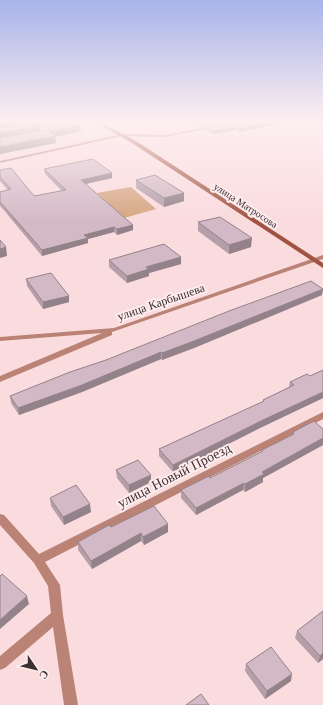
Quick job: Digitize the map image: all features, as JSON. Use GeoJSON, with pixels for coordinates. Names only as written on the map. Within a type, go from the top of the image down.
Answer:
{"type":"FeatureCollection","features":[{"type":"Feature","properties":{"kind":"street"},"geometry":{"type":"LineString","coordinates":[[0,162],[32,155]]}},
{"type":"Feature","properties":{"kind":"street","name":"улица Матросова"},"geometry":{"type":"LineString","coordinates":[[152,155],[313,261],[323,266]]}},
{"type":"Feature","properties":{"kind":"street","name":"улица Карбышева"},"geometry":{"type":"LineString","coordinates":[[0,339],[115,330],[323,257]]}},
{"type":"Feature","properties":{"kind":"street"},"geometry":{"type":"LineString","coordinates":[[0,380],[115,330]]}},
{"type":"Feature","properties":{"kind":"street","name":"улица Новый Проезд"},"geometry":{"type":"LineString","coordinates":[[38,560],[323,415]]}},
{"type":"Feature","properties":{"kind":"street"},"geometry":{"type":"LineString","coordinates":[[0,518],[38,560],[54,584],[57,615],[71,705]]}},
{"type":"Feature","properties":{"kind":"street"},"geometry":{"type":"LineString","coordinates":[[0,664],[57,615]]}},
{"type":"Feature","properties":{"kind":"shaded area"},"geometry":{"type":"Polygon","coordinates":[[[131,187],[156,209],[124,218],[97,193],[131,187]]]}},
{"type":"Feature","properties":{"kind":"building"},"geometry":{"type":"Polygon","coordinates":[[[93,159],[112,173],[81,180],[133,225],[117,229],[114,227],[84,235],[88,238],[42,250],[0,202],[0,192],[11,189],[0,177],[0,170],[11,168],[34,196],[66,190],[44,169],[93,159]]]}},
{"type":"Feature","properties":{"kind":"building"},"geometry":{"type":"Polygon","coordinates":[[[155,175],[184,193],[164,198],[136,180],[155,175]]]}},
{"type":"Feature","properties":{"kind":"building"},"geometry":{"type":"Polygon","coordinates":[[[220,217],[252,238],[229,245],[198,222],[220,217]]]}},
{"type":"Feature","properties":{"kind":"building"},"geometry":{"type":"Polygon","coordinates":[[[0,240],[6,247],[0,249],[0,240]]]}},
{"type":"Feature","properties":{"kind":"building"},"geometry":{"type":"Polygon","coordinates":[[[164,244],[181,257],[146,267],[149,269],[127,276],[109,260],[164,244]]]}},
{"type":"Feature","properties":{"kind":"building"},"geometry":{"type":"Polygon","coordinates":[[[51,273],[69,296],[43,302],[26,279],[51,273]]]}},
{"type":"Feature","properties":{"kind":"building"},"geometry":{"type":"Polygon","coordinates":[[[311,281],[323,289],[194,341],[162,353],[161,352],[82,385],[18,408],[10,396],[229,311],[311,281]]]}},
{"type":"Feature","properties":{"kind":"building"},"geometry":{"type":"Polygon","coordinates":[[[323,370],[323,392],[173,465],[159,449],[264,401],[263,400],[294,385],[290,382],[307,374],[310,376],[323,370]]]}},
{"type":"Feature","properties":{"kind":"building"},"geometry":{"type":"Polygon","coordinates":[[[314,421],[323,429],[323,438],[262,472],[264,474],[245,484],[244,483],[196,508],[181,490],[209,476],[210,478],[263,451],[262,450],[294,434],[293,432],[314,421]]]}},
{"type":"Feature","properties":{"kind":"building"},"geometry":{"type":"Polygon","coordinates":[[[138,460],[151,475],[129,485],[116,470],[138,460]]]}},
{"type":"Feature","properties":{"kind":"building"},"geometry":{"type":"Polygon","coordinates":[[[76,485],[90,504],[63,517],[50,498],[76,485]]]}},
{"type":"Feature","properties":{"kind":"building"},"geometry":{"type":"Polygon","coordinates":[[[154,506],[168,524],[143,537],[141,533],[91,561],[78,542],[109,525],[111,527],[154,506]]]}},
{"type":"Feature","properties":{"kind":"building"},"geometry":{"type":"Polygon","coordinates":[[[2,574],[27,596],[0,620],[0,576],[2,574]]]}},
{"type":"Feature","properties":{"kind":"building"},"geometry":{"type":"Polygon","coordinates":[[[323,611],[323,653],[320,656],[297,631],[323,611]]]}},
{"type":"Feature","properties":{"kind":"building"},"geometry":{"type":"Polygon","coordinates":[[[271,647],[292,674],[267,691],[246,664],[271,647]]]}},
{"type":"Feature","properties":{"kind":"building"},"geometry":{"type":"Polygon","coordinates":[[[201,694],[209,705],[186,705],[201,694]]]}}]}
